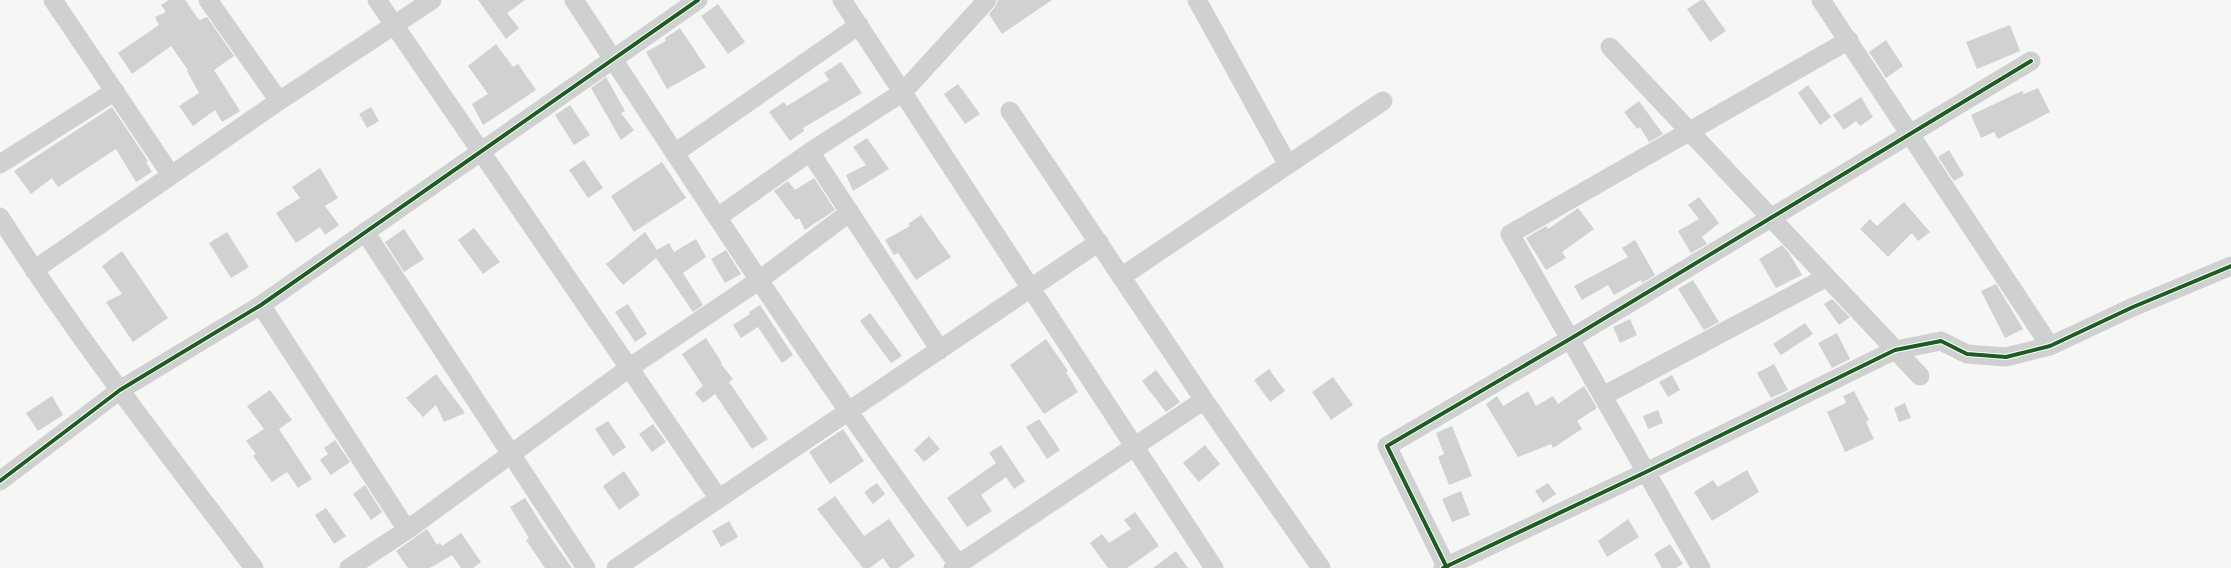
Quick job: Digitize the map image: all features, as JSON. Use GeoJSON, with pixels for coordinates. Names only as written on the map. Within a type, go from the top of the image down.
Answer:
{"type":"FeatureCollection","features":[{"type":"Feature","properties":{"kind":"street"},"geometry":{"type":"LineString","coordinates":[[53,0],[172,175]]}},
{"type":"Feature","properties":{"kind":"street"},"geometry":{"type":"LineString","coordinates":[[208,0],[279,101]]}},
{"type":"Feature","properties":{"kind":"street"},"geometry":{"type":"LineString","coordinates":[[377,0],[719,499]]}},
{"type":"Feature","properties":{"kind":"street"},"geometry":{"type":"LineString","coordinates":[[34,270],[279,101],[432,0]]}},
{"type":"Feature","properties":{"kind":"street"},"geometry":{"type":"LineString","coordinates":[[574,0],[718,217],[758,281],[847,412],[958,567],[1134,446],[1204,400]]}},
{"type":"Feature","properties":{"kind":"street"},"geometry":{"type":"LineString","coordinates":[[842,0],[904,92],[1214,568]]}},
{"type":"Feature","properties":{"kind":"street"},"geometry":{"type":"LineString","coordinates":[[718,217],[810,152],[904,92],[987,0]]}},
{"type":"Feature","properties":{"kind":"street"},"geometry":{"type":"LineString","coordinates":[[1197,0],[1288,165]]}},
{"type":"Feature","properties":{"kind":"street"},"geometry":{"type":"LineString","coordinates":[[1821,0],[1849,40],[2050,346]]}},
{"type":"Feature","properties":{"kind":"street"},"geometry":{"type":"LineString","coordinates":[[0,481],[120,390],[260,305],[614,60],[695,1]]}},
{"type":"Feature","properties":{"kind":"street"},"geometry":{"type":"LineString","coordinates":[[675,153],[859,25]]}},
{"type":"Feature","properties":{"kind":"street"},"geometry":{"type":"LineString","coordinates":[[1701,568],[1510,234],[1849,40]]}},
{"type":"Feature","properties":{"kind":"street"},"geometry":{"type":"LineString","coordinates":[[1610,47],[1920,376]]}},
{"type":"Feature","properties":{"kind":"street"},"geometry":{"type":"LineString","coordinates":[[2031,61],[1570,339],[1387,446],[1445,568],[1646,472],[1895,350],[1941,341],[1968,354],[2006,357],[2050,346],[2133,307],[2231,266]]}},
{"type":"Feature","properties":{"kind":"street"},"geometry":{"type":"LineString","coordinates":[[0,164],[115,91]]}},
{"type":"Feature","properties":{"kind":"street"},"geometry":{"type":"LineString","coordinates":[[1121,277],[1383,101]]}},
{"type":"Feature","properties":{"kind":"street"},"geometry":{"type":"LineString","coordinates":[[1010,111],[1204,400],[1321,568]]}},
{"type":"Feature","properties":{"kind":"street"},"geometry":{"type":"LineString","coordinates":[[810,152],[940,350]]}},
{"type":"Feature","properties":{"kind":"street"},"geometry":{"type":"LineString","coordinates":[[349,568],[407,530],[629,368],[758,281],[850,212]]}},
{"type":"Feature","properties":{"kind":"street"},"geometry":{"type":"LineString","coordinates":[[0,217],[34,270],[120,390],[254,568]]}},
{"type":"Feature","properties":{"kind":"street"},"geometry":{"type":"LineString","coordinates":[[365,232],[586,568]]}},
{"type":"Feature","properties":{"kind":"street"},"geometry":{"type":"LineString","coordinates":[[616,568],[636,562],[719,499],[1098,242]]}},
{"type":"Feature","properties":{"kind":"street"},"geometry":{"type":"LineString","coordinates":[[1603,396],[1827,277]]}},
{"type":"Feature","properties":{"kind":"street"},"geometry":{"type":"LineString","coordinates":[[260,305],[407,530]]}},
{"type":"Feature","properties":{"kind":"building"},"geometry":{"type":"Polygon","coordinates":[[[169,0],[185,0],[199,20],[207,17],[234,56],[214,70],[240,111],[222,122],[215,110],[193,126],[179,106],[199,93],[187,71],[188,70],[171,46],[132,74],[118,53],[159,25],[155,17],[166,12],[161,5],[169,0]]]}},
{"type":"Feature","properties":{"kind":"building"},"geometry":{"type":"Polygon","coordinates":[[[478,0],[525,0],[507,13],[519,28],[506,39],[478,0]]]}},
{"type":"Feature","properties":{"kind":"building"},"geometry":{"type":"Polygon","coordinates":[[[998,0],[1052,0],[1002,34],[989,14],[995,7],[998,0]]]}},
{"type":"Feature","properties":{"kind":"building"},"geometry":{"type":"Polygon","coordinates":[[[1701,0],[1704,0],[1726,31],[1710,42],[1687,9],[1701,0]]]}},
{"type":"Feature","properties":{"kind":"building"},"geometry":{"type":"Polygon","coordinates":[[[718,4],[745,42],[728,54],[701,16],[718,4]]]}},
{"type":"Feature","properties":{"kind":"building"},"geometry":{"type":"Polygon","coordinates":[[[2010,25],[2020,51],[1977,69],[1966,42],[2010,25]]]}},
{"type":"Feature","properties":{"kind":"building"},"geometry":{"type":"Polygon","coordinates":[[[680,28],[706,67],[667,89],[646,52],[666,41],[665,38],[680,28]]]}},
{"type":"Feature","properties":{"kind":"building"},"geometry":{"type":"Polygon","coordinates":[[[1886,40],[1903,66],[1886,78],[1869,52],[1886,40]]]}},
{"type":"Feature","properties":{"kind":"building"},"geometry":{"type":"Polygon","coordinates":[[[496,44],[513,67],[518,64],[536,90],[483,125],[472,104],[488,94],[468,66],[496,44]]]}},
{"type":"Feature","properties":{"kind":"building"},"geometry":{"type":"Polygon","coordinates":[[[841,62],[862,93],[803,128],[804,131],[790,141],[769,112],[784,102],[787,106],[829,80],[824,73],[841,62]]]}},
{"type":"Feature","properties":{"kind":"building"},"geometry":{"type":"Polygon","coordinates":[[[606,77],[625,111],[621,113],[634,130],[621,140],[591,88],[606,77]]]}},
{"type":"Feature","properties":{"kind":"building"},"geometry":{"type":"Polygon","coordinates":[[[958,84],[980,114],[965,124],[944,94],[958,84]]]}},
{"type":"Feature","properties":{"kind":"building"},"geometry":{"type":"Polygon","coordinates":[[[1808,85],[1831,117],[1820,125],[1798,93],[1808,85]]]}},
{"type":"Feature","properties":{"kind":"building"},"geometry":{"type":"Polygon","coordinates":[[[2038,88],[2050,112],[1998,139],[1994,132],[1981,138],[1971,115],[2022,91],[2024,94],[2038,88]]]}},
{"type":"Feature","properties":{"kind":"building"},"geometry":{"type":"Polygon","coordinates":[[[1861,97],[1873,117],[1860,126],[1856,121],[1844,130],[1833,115],[1861,97]]]}},
{"type":"Feature","properties":{"kind":"building"},"geometry":{"type":"Polygon","coordinates":[[[1639,101],[1663,134],[1649,142],[1640,127],[1637,129],[1624,112],[1639,101]]]}},
{"type":"Feature","properties":{"kind":"building"},"geometry":{"type":"Polygon","coordinates":[[[570,105],[590,135],[574,145],[555,115],[570,105]]]}},
{"type":"Feature","properties":{"kind":"building"},"geometry":{"type":"Polygon","coordinates":[[[112,107],[148,161],[146,162],[152,172],[136,182],[116,149],[58,187],[52,178],[31,194],[14,171],[112,107]]]}},
{"type":"Feature","properties":{"kind":"building"},"geometry":{"type":"Polygon","coordinates":[[[371,107],[379,121],[367,128],[359,114],[371,107]]]}},
{"type":"Feature","properties":{"kind":"building"},"geometry":{"type":"Polygon","coordinates":[[[867,138],[889,169],[853,191],[846,175],[866,165],[853,147],[867,138]]]}},
{"type":"Feature","properties":{"kind":"building"},"geometry":{"type":"Polygon","coordinates":[[[1949,150],[1964,175],[1954,181],[1938,157],[1949,150]]]}},
{"type":"Feature","properties":{"kind":"building"},"geometry":{"type":"Polygon","coordinates":[[[584,160],[603,188],[588,198],[569,170],[584,160]]]}},
{"type":"Feature","properties":{"kind":"building"},"geometry":{"type":"Polygon","coordinates":[[[662,162],[686,198],[634,232],[611,196],[662,162]]]}},
{"type":"Feature","properties":{"kind":"building"},"geometry":{"type":"Polygon","coordinates":[[[320,168],[338,198],[325,206],[339,225],[325,235],[320,227],[296,243],[276,213],[300,198],[292,187],[320,168]]]}},
{"type":"Feature","properties":{"kind":"building"},"geometry":{"type":"Polygon","coordinates":[[[814,178],[835,210],[805,230],[799,218],[796,220],[774,191],[788,181],[795,190],[814,178]]]}},
{"type":"Feature","properties":{"kind":"building"},"geometry":{"type":"Polygon","coordinates":[[[1699,197],[1719,223],[1702,237],[1707,244],[1691,253],[1678,231],[1699,219],[1688,205],[1699,197]]]}},
{"type":"Feature","properties":{"kind":"building"},"geometry":{"type":"Polygon","coordinates":[[[1904,202],[1930,232],[1918,241],[1912,233],[1888,257],[1860,229],[1870,219],[1877,226],[1904,202]]]}},
{"type":"Feature","properties":{"kind":"building"},"geometry":{"type":"Polygon","coordinates":[[[1578,208],[1594,229],[1562,252],[1566,258],[1546,270],[1526,238],[1546,226],[1548,229],[1578,208]]]}},
{"type":"Feature","properties":{"kind":"building"},"geometry":{"type":"Polygon","coordinates":[[[921,215],[951,257],[916,280],[898,253],[894,255],[885,240],[910,226],[908,224],[921,215]]]}},
{"type":"Feature","properties":{"kind":"building"},"geometry":{"type":"Polygon","coordinates":[[[474,228],[500,262],[483,274],[458,240],[474,228]]]}},
{"type":"Feature","properties":{"kind":"building"},"geometry":{"type":"Polygon","coordinates":[[[404,229],[424,259],[404,272],[385,242],[404,229]]]}},
{"type":"Feature","properties":{"kind":"building"},"geometry":{"type":"Polygon","coordinates":[[[227,232],[249,267],[231,278],[209,243],[227,232]]]}},
{"type":"Feature","properties":{"kind":"building"},"geometry":{"type":"Polygon","coordinates":[[[645,232],[657,250],[669,243],[674,252],[696,239],[706,257],[683,273],[703,305],[693,312],[656,258],[623,285],[606,264],[645,232]]]}},
{"type":"Feature","properties":{"kind":"building"},"geometry":{"type":"Polygon","coordinates":[[[1635,240],[1655,275],[1642,283],[1641,280],[1614,295],[1608,285],[1582,300],[1574,286],[1628,257],[1622,248],[1635,240]]]}},
{"type":"Feature","properties":{"kind":"building"},"geometry":{"type":"Polygon","coordinates":[[[1782,245],[1789,253],[1802,275],[1776,288],[1759,259],[1782,245]]]}},
{"type":"Feature","properties":{"kind":"building"},"geometry":{"type":"Polygon","coordinates":[[[726,250],[741,274],[725,283],[711,259],[726,250]]]}},
{"type":"Feature","properties":{"kind":"building"},"geometry":{"type":"Polygon","coordinates":[[[122,251],[168,318],[133,342],[106,302],[122,294],[102,266],[122,251]]]}},
{"type":"Feature","properties":{"kind":"building"},"geometry":{"type":"Polygon","coordinates":[[[1693,280],[1719,322],[1704,330],[1678,289],[1693,280]]]}},
{"type":"Feature","properties":{"kind":"building"},"geometry":{"type":"Polygon","coordinates":[[[1996,284],[2023,329],[2005,338],[1981,291],[1996,284]]]}},
{"type":"Feature","properties":{"kind":"building"},"geometry":{"type":"Polygon","coordinates":[[[1832,299],[1850,317],[1839,325],[1824,304],[1832,299]]]}},
{"type":"Feature","properties":{"kind":"building"},"geometry":{"type":"Polygon","coordinates":[[[628,304],[647,334],[635,342],[615,312],[628,304]]]}},
{"type":"Feature","properties":{"kind":"building"},"geometry":{"type":"Polygon","coordinates":[[[760,305],[793,355],[782,363],[758,327],[741,338],[733,325],[750,314],[749,312],[760,305]]]}},
{"type":"Feature","properties":{"kind":"building"},"geometry":{"type":"Polygon","coordinates":[[[870,313],[902,356],[891,363],[860,321],[870,313]]]}},
{"type":"Feature","properties":{"kind":"building"},"geometry":{"type":"Polygon","coordinates":[[[1630,319],[1637,335],[1620,343],[1613,327],[1630,319]]]}},
{"type":"Feature","properties":{"kind":"building"},"geometry":{"type":"Polygon","coordinates":[[[1805,323],[1813,334],[1781,355],[1773,344],[1805,323]]]}},
{"type":"Feature","properties":{"kind":"building"},"geometry":{"type":"Polygon","coordinates":[[[1837,333],[1850,359],[1832,368],[1818,343],[1837,333]]]}},
{"type":"Feature","properties":{"kind":"building"},"geometry":{"type":"Polygon","coordinates":[[[706,338],[722,363],[721,364],[733,379],[729,382],[768,439],[752,449],[715,394],[703,403],[695,393],[703,386],[682,354],[706,338]]]}},
{"type":"Feature","properties":{"kind":"building"},"geometry":{"type":"Polygon","coordinates":[[[1046,339],[1068,371],[1066,372],[1078,392],[1044,414],[1010,365],[1046,339]]]}},
{"type":"Feature","properties":{"kind":"building"},"geometry":{"type":"Polygon","coordinates":[[[1774,364],[1788,390],[1771,398],[1757,373],[1774,364]]]}},
{"type":"Feature","properties":{"kind":"building"},"geometry":{"type":"Polygon","coordinates":[[[1269,369],[1285,391],[1270,402],[1254,380],[1269,369]]]}},
{"type":"Feature","properties":{"kind":"building"},"geometry":{"type":"Polygon","coordinates":[[[1156,370],[1180,402],[1166,412],[1142,381],[1156,370]]]}},
{"type":"Feature","properties":{"kind":"building"},"geometry":{"type":"Polygon","coordinates":[[[436,374],[465,413],[444,422],[436,405],[423,417],[406,398],[436,374]]]}},
{"type":"Feature","properties":{"kind":"building"},"geometry":{"type":"Polygon","coordinates":[[[1672,375],[1680,390],[1668,397],[1659,382],[1672,375]]]}},
{"type":"Feature","properties":{"kind":"building"},"geometry":{"type":"Polygon","coordinates":[[[1333,377],[1353,405],[1331,420],[1312,392],[1333,377]]]}},
{"type":"Feature","properties":{"kind":"building"},"geometry":{"type":"Polygon","coordinates":[[[1584,386],[1597,408],[1577,421],[1582,429],[1553,448],[1551,444],[1518,457],[1486,404],[1497,396],[1503,406],[1528,391],[1536,406],[1553,396],[1558,404],[1584,386]]]}},
{"type":"Feature","properties":{"kind":"building"},"geometry":{"type":"Polygon","coordinates":[[[270,390],[292,420],[279,429],[312,479],[298,488],[287,472],[272,482],[253,456],[256,454],[246,441],[264,429],[247,406],[270,390]]]}},
{"type":"Feature","properties":{"kind":"building"},"geometry":{"type":"Polygon","coordinates":[[[1854,391],[1869,420],[1866,422],[1874,439],[1845,452],[1827,412],[1846,403],[1843,396],[1854,391]]]}},
{"type":"Feature","properties":{"kind":"building"},"geometry":{"type":"Polygon","coordinates":[[[52,396],[63,415],[38,431],[26,413],[52,396]]]}},
{"type":"Feature","properties":{"kind":"building"},"geometry":{"type":"Polygon","coordinates":[[[1905,403],[1911,418],[1899,422],[1894,408],[1905,403]]]}},
{"type":"Feature","properties":{"kind":"building"},"geometry":{"type":"Polygon","coordinates":[[[1658,410],[1663,423],[1648,429],[1643,416],[1658,410]]]}},
{"type":"Feature","properties":{"kind":"building"},"geometry":{"type":"Polygon","coordinates":[[[1039,419],[1060,450],[1047,459],[1026,427],[1039,419]]]}},
{"type":"Feature","properties":{"kind":"building"},"geometry":{"type":"Polygon","coordinates":[[[608,421],[626,447],[613,456],[595,429],[608,421]]]}},
{"type":"Feature","properties":{"kind":"building"},"geometry":{"type":"Polygon","coordinates":[[[653,424],[666,442],[652,452],[639,434],[653,424]]]}},
{"type":"Feature","properties":{"kind":"building"},"geometry":{"type":"Polygon","coordinates":[[[1452,426],[1472,476],[1449,485],[1438,457],[1444,454],[1436,433],[1452,426]]]}},
{"type":"Feature","properties":{"kind":"building"},"geometry":{"type":"Polygon","coordinates":[[[843,429],[864,461],[830,484],[809,452],[843,429]]]}},
{"type":"Feature","properties":{"kind":"building"},"geometry":{"type":"Polygon","coordinates":[[[929,436],[940,449],[924,462],[914,450],[929,436]]]}},
{"type":"Feature","properties":{"kind":"building"},"geometry":{"type":"Polygon","coordinates":[[[335,440],[350,462],[331,475],[320,460],[328,454],[324,448],[335,440]]]}},
{"type":"Feature","properties":{"kind":"building"},"geometry":{"type":"Polygon","coordinates":[[[1001,445],[1025,481],[1014,489],[1006,477],[981,495],[992,511],[967,527],[947,498],[996,463],[989,453],[1001,445]]]}},
{"type":"Feature","properties":{"kind":"building"},"geometry":{"type":"Polygon","coordinates":[[[1205,445],[1220,464],[1199,482],[1183,463],[1205,445]]]}},
{"type":"Feature","properties":{"kind":"building"},"geometry":{"type":"Polygon","coordinates":[[[1747,470],[1759,492],[1712,521],[1694,492],[1713,480],[1718,487],[1747,470]]]}},
{"type":"Feature","properties":{"kind":"building"},"geometry":{"type":"Polygon","coordinates":[[[624,471],[640,495],[619,510],[603,486],[624,471]]]}},
{"type":"Feature","properties":{"kind":"building"},"geometry":{"type":"Polygon","coordinates":[[[877,483],[885,494],[873,504],[864,492],[877,483]]]}},
{"type":"Feature","properties":{"kind":"building"},"geometry":{"type":"Polygon","coordinates":[[[1548,483],[1556,494],[1543,503],[1535,491],[1548,483]]]}},
{"type":"Feature","properties":{"kind":"building"},"geometry":{"type":"Polygon","coordinates":[[[365,485],[382,512],[371,520],[353,494],[365,485]]]}},
{"type":"Feature","properties":{"kind":"building"},"geometry":{"type":"Polygon","coordinates":[[[1461,491],[1470,515],[1452,522],[1442,499],[1461,491]]]}},
{"type":"Feature","properties":{"kind":"building"},"geometry":{"type":"Polygon","coordinates":[[[835,496],[864,536],[889,519],[915,556],[898,568],[890,568],[883,558],[870,568],[863,568],[817,509],[835,496]]]}},
{"type":"Feature","properties":{"kind":"building"},"geometry":{"type":"Polygon","coordinates":[[[525,498],[572,568],[545,568],[526,540],[529,538],[510,507],[525,498]]]}},
{"type":"Feature","properties":{"kind":"building"},"geometry":{"type":"Polygon","coordinates":[[[326,508],[346,536],[334,544],[315,515],[326,508]]]}},
{"type":"Feature","properties":{"kind":"building"},"geometry":{"type":"Polygon","coordinates":[[[1135,512],[1159,546],[1127,568],[1108,568],[1090,543],[1102,534],[1109,543],[1131,529],[1124,520],[1135,512]]]}},
{"type":"Feature","properties":{"kind":"building"},"geometry":{"type":"Polygon","coordinates":[[[1628,519],[1639,537],[1607,557],[1598,541],[1628,519]]]}},
{"type":"Feature","properties":{"kind":"building"},"geometry":{"type":"Polygon","coordinates":[[[729,521],[738,537],[721,547],[712,531],[729,521]]]}},
{"type":"Feature","properties":{"kind":"building"},"geometry":{"type":"Polygon","coordinates":[[[427,529],[437,545],[440,543],[442,546],[461,533],[481,562],[473,568],[461,568],[452,555],[430,568],[408,568],[396,551],[427,529]]]}},
{"type":"Feature","properties":{"kind":"building"},"geometry":{"type":"Polygon","coordinates":[[[1670,544],[1683,564],[1676,568],[1662,568],[1654,554],[1670,544]]]}},
{"type":"Feature","properties":{"kind":"building"},"geometry":{"type":"Polygon","coordinates":[[[1176,551],[1188,568],[1153,568],[1176,551]]]}},
{"type":"Feature","properties":{"kind":"cycle path"},"geometry":{"type":"LineString","coordinates":[[0,481],[120,390],[261,305],[698,0]]}},
{"type":"Feature","properties":{"kind":"cycle path"},"geometry":{"type":"LineString","coordinates":[[1447,568],[1387,446],[1570,339],[2031,61]]}},
{"type":"Feature","properties":{"kind":"cycle path"},"geometry":{"type":"LineString","coordinates":[[1443,568],[1646,472],[1895,350],[1941,341],[1967,354],[2006,357],[2050,346],[2133,307],[2231,266]]}}]}
